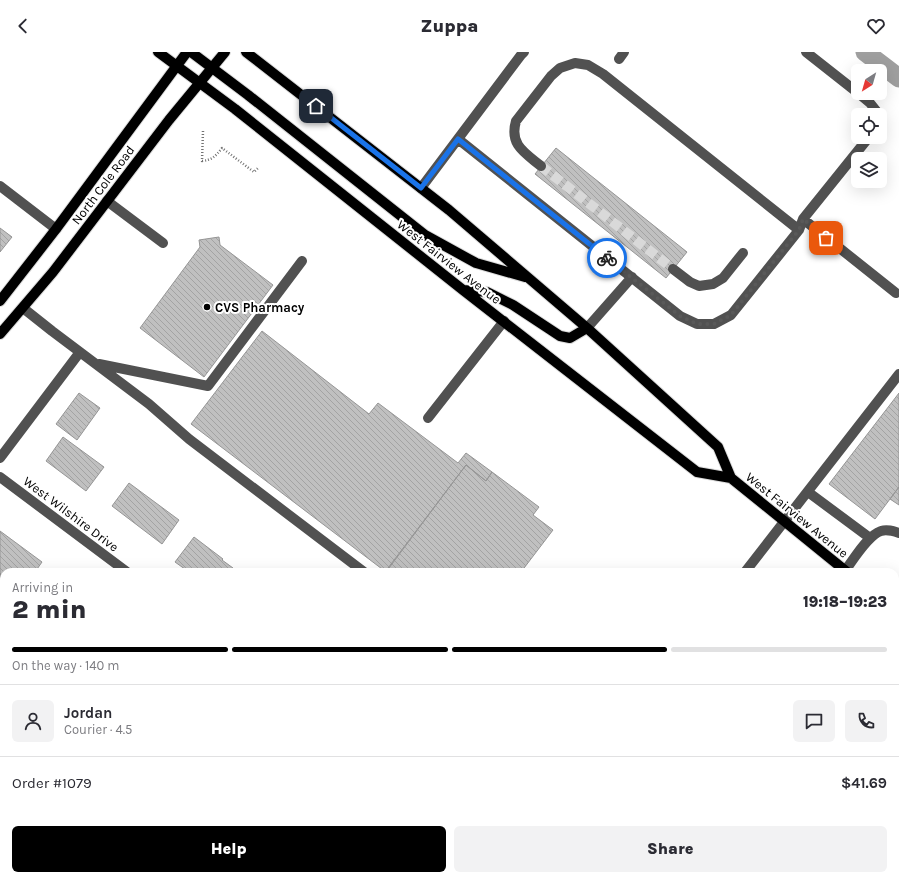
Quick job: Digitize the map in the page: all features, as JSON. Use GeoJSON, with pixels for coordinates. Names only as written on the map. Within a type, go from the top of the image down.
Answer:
{"type":"FeatureCollection","features":[{"type":"Feature","properties":{"kind":"main road","name":"West Fairview Avenue"},"geometry":{"type":"LineString","coordinates":[[158,52],[241,114],[463,290],[697,472],[731,478],[842,568]]}},
{"type":"Feature","properties":{"kind":"main road","name":"North Cole Road"},"geometry":{"type":"LineString","coordinates":[[0,301],[56,229],[187,52]]}},
{"type":"Feature","properties":{"kind":"main road"},"geometry":{"type":"LineString","coordinates":[[191,52],[214,66]]}},
{"type":"Feature","properties":{"kind":"main road"},"geometry":{"type":"LineString","coordinates":[[202,52],[214,66],[248,95],[425,235],[476,263],[529,278]]}},
{"type":"Feature","properties":{"kind":"main road","name":"North Cole Road"},"geometry":{"type":"LineString","coordinates":[[0,334],[53,272],[169,120],[226,52]]}},
{"type":"Feature","properties":{"kind":"main road","name":"West Fairview Avenue"},"geometry":{"type":"LineString","coordinates":[[246,52],[449,210],[587,328],[718,447],[731,478]]}},
{"type":"Feature","properties":{"kind":"main road"},"geometry":{"type":"LineString","coordinates":[[463,290],[487,292],[513,305],[560,336],[570,338],[587,328]]}},
{"type":"Feature","properties":{"kind":"street"},"geometry":{"type":"LineString","coordinates":[[421,188],[524,52]]}},
{"type":"Feature","properties":{"kind":"street"},"geometry":{"type":"LineString","coordinates":[[806,52],[851,87]]}},
{"type":"Feature","properties":{"kind":"street"},"geometry":{"type":"LineString","coordinates":[[541,166],[526,154],[518,145],[514,137],[516,121],[551,76],[560,68],[575,63],[588,65],[603,74],[799,230]]}},
{"type":"Feature","properties":{"kind":"street"},"geometry":{"type":"LineString","coordinates":[[866,100],[873,108]]}},
{"type":"Feature","properties":{"kind":"street"},"geometry":{"type":"LineString","coordinates":[[458,139],[680,316],[697,324],[714,324],[731,315],[799,230],[803,219],[862,144]]}},
{"type":"Feature","properties":{"kind":"street"},"geometry":{"type":"LineString","coordinates":[[0,186],[56,229]]}},
{"type":"Feature","properties":{"kind":"street"},"geometry":{"type":"LineString","coordinates":[[107,201],[163,243]]}},
{"type":"Feature","properties":{"kind":"street"},"geometry":{"type":"LineString","coordinates":[[803,219],[896,293]]}},
{"type":"Feature","properties":{"kind":"street"},"geometry":{"type":"LineString","coordinates":[[673,269],[690,282],[699,286],[713,284],[723,278],[743,254]]}},
{"type":"Feature","properties":{"kind":"street"},"geometry":{"type":"LineString","coordinates":[[95,363],[208,386],[302,261]]}},
{"type":"Feature","properties":{"kind":"street"},"geometry":{"type":"LineString","coordinates":[[587,328],[632,277]]}},
{"type":"Feature","properties":{"kind":"street"},"geometry":{"type":"LineString","coordinates":[[23,308],[149,404],[189,439],[359,568]]}},
{"type":"Feature","properties":{"kind":"street"},"geometry":{"type":"LineString","coordinates":[[428,418],[504,321]]}},
{"type":"Feature","properties":{"kind":"street"},"geometry":{"type":"LineString","coordinates":[[0,458],[80,352]]}},
{"type":"Feature","properties":{"kind":"street"},"geometry":{"type":"LineString","coordinates":[[748,568],[899,374]]}},
{"type":"Feature","properties":{"kind":"street","name":"West Wilshire Drive"},"geometry":{"type":"LineString","coordinates":[[0,477],[122,568]]}},
{"type":"Feature","properties":{"kind":"street"},"geometry":{"type":"LineString","coordinates":[[808,492],[870,538]]}},
{"type":"Feature","properties":{"kind":"street"},"geometry":{"type":"LineString","coordinates":[[848,568],[872,536],[881,531],[889,530],[899,533]]}},
{"type":"Feature","properties":{"kind":"path"},"geometry":{"type":"LineString","coordinates":[[203,131],[202,161],[213,158],[222,148],[254,172],[258,168]]}},
{"type":"Feature","properties":{"kind":"building"},"geometry":{"type":"Polygon","coordinates":[[[556,148],[687,252],[666,278],[535,174],[556,148]]]}},
{"type":"Feature","properties":{"kind":"building"},"geometry":{"type":"Polygon","coordinates":[[[0,228],[12,237],[0,252],[0,228]]]}},
{"type":"Feature","properties":{"kind":"building","name":"CVS Pharmacy"},"geometry":{"type":"Polygon","coordinates":[[[219,237],[220,245],[273,285],[204,377],[140,328],[200,247],[199,240],[219,237]]]}},
{"type":"Feature","properties":{"kind":"building"},"geometry":{"type":"Polygon","coordinates":[[[262,331],[369,414],[378,403],[458,463],[466,453],[492,472],[486,481],[466,465],[389,568],[381,568],[191,424],[262,331]]]}},
{"type":"Feature","properties":{"kind":"building"},"geometry":{"type":"Polygon","coordinates":[[[79,393],[100,408],[77,440],[56,424],[79,393]]]}},
{"type":"Feature","properties":{"kind":"building"},"geometry":{"type":"Polygon","coordinates":[[[899,393],[899,487],[875,519],[829,484],[899,393]]]}},
{"type":"Feature","properties":{"kind":"building"},"geometry":{"type":"Polygon","coordinates":[[[63,437],[104,467],[86,491],[46,461],[63,437]]]}},
{"type":"Feature","properties":{"kind":"building"},"geometry":{"type":"Polygon","coordinates":[[[466,465],[486,481],[492,472],[539,507],[533,515],[553,530],[524,568],[388,568],[466,465]]]}},
{"type":"Feature","properties":{"kind":"building"},"geometry":{"type":"Polygon","coordinates":[[[129,483],[179,520],[162,544],[112,506],[129,483]]]}},
{"type":"Feature","properties":{"kind":"building"},"geometry":{"type":"Polygon","coordinates":[[[899,487],[899,505],[890,499],[899,487]]]}},
{"type":"Feature","properties":{"kind":"building"},"geometry":{"type":"Polygon","coordinates":[[[0,531],[42,562],[38,568],[0,568],[0,531]]]}},
{"type":"Feature","properties":{"kind":"building"},"geometry":{"type":"Polygon","coordinates":[[[194,537],[233,568],[183,568],[175,562],[194,537]]]}},
{"type":"Feature","properties":{"kind":"waterway"},"geometry":{"type":"LineString","coordinates":[[865,52],[899,78]]}},
{"type":"Feature","properties":{"kind":"tunnel"},"geometry":{"type":"LineString","coordinates":[[541,166],[673,269]]}},
{"type":"Feature","properties":{"kind":"way so far"},"geometry":{"type":"LineString","coordinates":[[607,258],[680,316],[697,324],[714,324],[731,315],[799,230],[803,219],[826,238]]}},
{"type":"Feature","properties":{"kind":"place","name":"CVS Pharmacy"},"geometry":{"type":"Point","coordinates":[207,307]}},
{"type":"Feature","properties":{"kind":"route"},"geometry":{"type":"LineString","coordinates":[[316,106],[421,188],[458,139],[607,258]]}}]}
